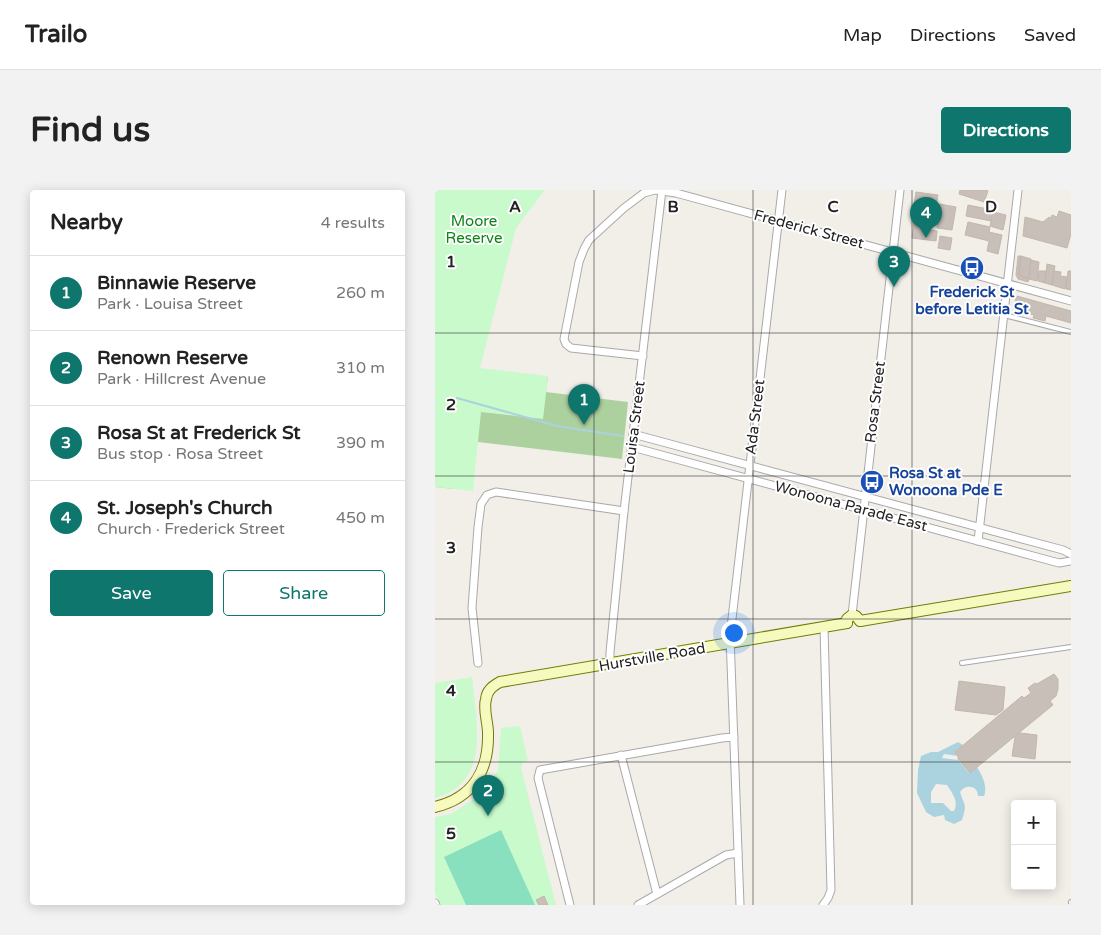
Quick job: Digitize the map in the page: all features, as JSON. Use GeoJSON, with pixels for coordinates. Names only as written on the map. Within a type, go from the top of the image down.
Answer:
{"type":"FeatureCollection","features":[{"type":"Feature","properties":{"kind":"main road","name":"Hurstville Road"},"geometry":{"type":"LineString","coordinates":[[435,807],[456,799],[473,785],[482,771],[488,752],[485,701],[490,690],[501,682],[824,628],[853,620],[1071,586]]}},
{"type":"Feature","properties":{"kind":"street","name":"Frederick Street"},"geometry":{"type":"LineString","coordinates":[[662,190],[1071,301]]}},
{"type":"Feature","properties":{"kind":"street"},"geometry":{"type":"LineString","coordinates":[[643,356],[571,348],[565,343],[564,336],[577,268],[586,245],[623,208],[647,192],[662,190]]}},
{"type":"Feature","properties":{"kind":"street","name":"Louisa Street"},"geometry":{"type":"LineString","coordinates":[[610,664],[631,447],[662,190]]}},
{"type":"Feature","properties":{"kind":"street","name":"Ada Street"},"geometry":{"type":"LineString","coordinates":[[740,905],[730,636],[782,190]]}},
{"type":"Feature","properties":{"kind":"street","name":"Rosa Street"},"geometry":{"type":"LineString","coordinates":[[853,620],[863,509],[900,190]]}},
{"type":"Feature","properties":{"kind":"street"},"geometry":{"type":"LineString","coordinates":[[978,541],[1018,190]]}},
{"type":"Feature","properties":{"kind":"street","name":"Wonoona Parade East"},"geometry":{"type":"LineString","coordinates":[[633,434],[980,527],[1063,550],[1071,554]]}},
{"type":"Feature","properties":{"kind":"street","name":"Wonoona Parade East"},"geometry":{"type":"LineString","coordinates":[[631,447],[1059,563],[1071,561]]}},
{"type":"Feature","properties":{"kind":"street"},"geometry":{"type":"LineString","coordinates":[[479,663],[472,608],[481,504],[487,495],[496,492],[624,511]]}},
{"type":"Feature","properties":{"kind":"street"},"geometry":{"type":"LineString","coordinates":[[823,905],[831,890],[824,628]]}},
{"type":"Feature","properties":{"kind":"street"},"geometry":{"type":"LineString","coordinates":[[570,905],[538,772],[543,768],[734,737]]}},
{"type":"Feature","properties":{"kind":"street"},"geometry":{"type":"LineString","coordinates":[[621,755],[657,894]]}},
{"type":"Feature","properties":{"kind":"street"},"geometry":{"type":"LineString","coordinates":[[638,905],[725,855],[738,853]]}},
{"type":"Feature","properties":{"kind":"lane"},"geometry":{"type":"LineString","coordinates":[[1004,315],[1071,332]]}},
{"type":"Feature","properties":{"kind":"lane"},"geometry":{"type":"LineString","coordinates":[[962,663],[1071,647]]}},
{"type":"Feature","properties":{"kind":"green space","name":"Moore Reserve"},"geometry":{"type":"Polygon","coordinates":[[[435,190],[545,190],[516,228],[480,368],[548,376],[543,419],[481,412],[473,491],[435,487],[435,190]]]}},
{"type":"Feature","properties":{"kind":"green space"},"geometry":{"type":"Polygon","coordinates":[[[548,376],[546,392],[628,402],[622,459],[478,442],[463,476],[454,489],[435,487],[435,418],[548,376]]]}},
{"type":"Feature","properties":{"kind":"green space"},"geometry":{"type":"Polygon","coordinates":[[[472,677],[477,731],[473,765],[465,779],[453,790],[435,798],[435,683],[472,677]]]}},
{"type":"Feature","properties":{"kind":"green space"},"geometry":{"type":"Polygon","coordinates":[[[520,726],[528,761],[523,762],[521,768],[556,905],[441,905],[435,893],[435,817],[451,814],[479,796],[498,770],[501,728],[520,726]]]}},
{"type":"Feature","properties":{"kind":"green space"},"geometry":{"type":"Polygon","coordinates":[[[501,830],[535,905],[466,905],[444,857],[501,830]]]}},
{"type":"Feature","properties":{"kind":"water"},"geometry":{"type":"Polygon","coordinates":[[[958,742],[963,745],[955,752],[958,756],[944,754],[942,758],[958,760],[969,773],[977,767],[985,785],[984,796],[978,796],[976,790],[971,787],[962,789],[960,792],[965,811],[962,820],[954,824],[945,820],[944,815],[934,817],[926,812],[917,793],[921,756],[931,752],[938,752],[958,742]],[[936,784],[931,792],[931,803],[943,803],[951,811],[954,811],[955,800],[947,785],[936,784]]]}},
{"type":"Feature","properties":{"kind":"building"},"geometry":{"type":"Polygon","coordinates":[[[960,190],[988,191],[984,202],[959,194],[960,190]]]}},
{"type":"Feature","properties":{"kind":"building"},"geometry":{"type":"Polygon","coordinates":[[[916,192],[938,195],[933,225],[926,223],[926,220],[929,220],[930,207],[914,205],[916,192]]]}},
{"type":"Feature","properties":{"kind":"building"},"geometry":{"type":"Polygon","coordinates":[[[940,204],[956,207],[952,230],[937,228],[940,204]]]}},
{"type":"Feature","properties":{"kind":"building"},"geometry":{"type":"Polygon","coordinates":[[[968,205],[993,210],[991,221],[966,216],[968,205]]]}},
{"type":"Feature","properties":{"kind":"building"},"geometry":{"type":"Polygon","coordinates":[[[1059,211],[1071,215],[1071,234],[1067,248],[1023,236],[1025,217],[1043,222],[1049,217],[1051,218],[1052,215],[1057,217],[1059,211]]]}},
{"type":"Feature","properties":{"kind":"building"},"geometry":{"type":"Polygon","coordinates":[[[993,212],[1006,215],[1003,230],[990,226],[993,212]]]}},
{"type":"Feature","properties":{"kind":"building"},"geometry":{"type":"Polygon","coordinates":[[[915,214],[927,215],[925,229],[937,231],[936,241],[912,238],[915,214]]]}},
{"type":"Feature","properties":{"kind":"building"},"geometry":{"type":"Polygon","coordinates":[[[968,222],[990,227],[989,232],[1002,235],[998,254],[987,251],[989,241],[965,235],[968,222]]]}},
{"type":"Feature","properties":{"kind":"building"},"geometry":{"type":"Polygon","coordinates":[[[940,236],[952,238],[950,250],[938,248],[940,236]]]}},
{"type":"Feature","properties":{"kind":"building"},"geometry":{"type":"Polygon","coordinates":[[[1018,256],[1021,256],[1019,275],[1029,279],[1028,282],[1018,279],[1016,275],[1018,256]]]}},
{"type":"Feature","properties":{"kind":"building"},"geometry":{"type":"Polygon","coordinates":[[[1021,256],[1031,259],[1029,279],[1019,275],[1021,256]]]}},
{"type":"Feature","properties":{"kind":"building"},"geometry":{"type":"Polygon","coordinates":[[[1031,260],[1039,262],[1037,281],[1029,279],[1031,260]]]}},
{"type":"Feature","properties":{"kind":"building"},"geometry":{"type":"Polygon","coordinates":[[[1047,264],[1055,266],[1052,285],[1045,283],[1047,264]]]}},
{"type":"Feature","properties":{"kind":"building"},"geometry":{"type":"Polygon","coordinates":[[[1039,271],[1046,271],[1045,283],[1038,281],[1039,271]]]}},
{"type":"Feature","properties":{"kind":"building"},"geometry":{"type":"Polygon","coordinates":[[[1054,271],[1061,272],[1060,276],[1067,277],[1065,289],[1052,285],[1054,271]]]}},
{"type":"Feature","properties":{"kind":"building"},"geometry":{"type":"Polygon","coordinates":[[[1068,271],[1071,271],[1071,290],[1066,289],[1068,271]]]}},
{"type":"Feature","properties":{"kind":"building"},"geometry":{"type":"Polygon","coordinates":[[[1017,296],[1071,311],[1071,323],[1046,316],[1045,321],[1033,318],[1034,315],[1014,309],[1017,296]]]}},
{"type":"Feature","properties":{"kind":"building"},"geometry":{"type":"Polygon","coordinates":[[[1054,674],[1058,679],[1058,689],[1056,696],[1050,701],[1053,705],[970,773],[958,759],[955,752],[1022,696],[1024,698],[1031,693],[1028,688],[1054,674]]]}},
{"type":"Feature","properties":{"kind":"building"},"geometry":{"type":"Polygon","coordinates":[[[959,681],[1005,687],[1003,710],[996,715],[955,710],[959,681]]]}},
{"type":"Feature","properties":{"kind":"building"},"geometry":{"type":"Polygon","coordinates":[[[1020,733],[1037,735],[1035,759],[1012,756],[1015,737],[1020,733]]]}},
{"type":"Feature","properties":{"kind":"building"},"geometry":{"type":"Polygon","coordinates":[[[544,896],[548,905],[539,905],[536,900],[544,896]]]}},
{"type":"Feature","properties":{"kind":"waterway"},"geometry":{"type":"LineString","coordinates":[[457,398],[557,426],[623,436]]}},
{"type":"Feature","properties":{"kind":"place","name":"St. Joseph's Church"},"geometry":{"type":"Point","coordinates":[926,238]}},
{"type":"Feature","properties":{"kind":"place","name":"Frederick St before Letitia St"},"geometry":{"type":"Point","coordinates":[972,268]}},
{"type":"Feature","properties":{"kind":"place","name":"Rosa St at Frederick St"},"geometry":{"type":"Point","coordinates":[894,287]}},
{"type":"Feature","properties":{"kind":"place","name":"Binnawie Reserve"},"geometry":{"type":"Point","coordinates":[584,425]}},
{"type":"Feature","properties":{"kind":"place","name":"Rosa St at Wonoona Pde E"},"geometry":{"type":"Point","coordinates":[872,482]}},
{"type":"Feature","properties":{"kind":"place","name":"Renown Reserve"},"geometry":{"type":"Point","coordinates":[488,816]}}]}
